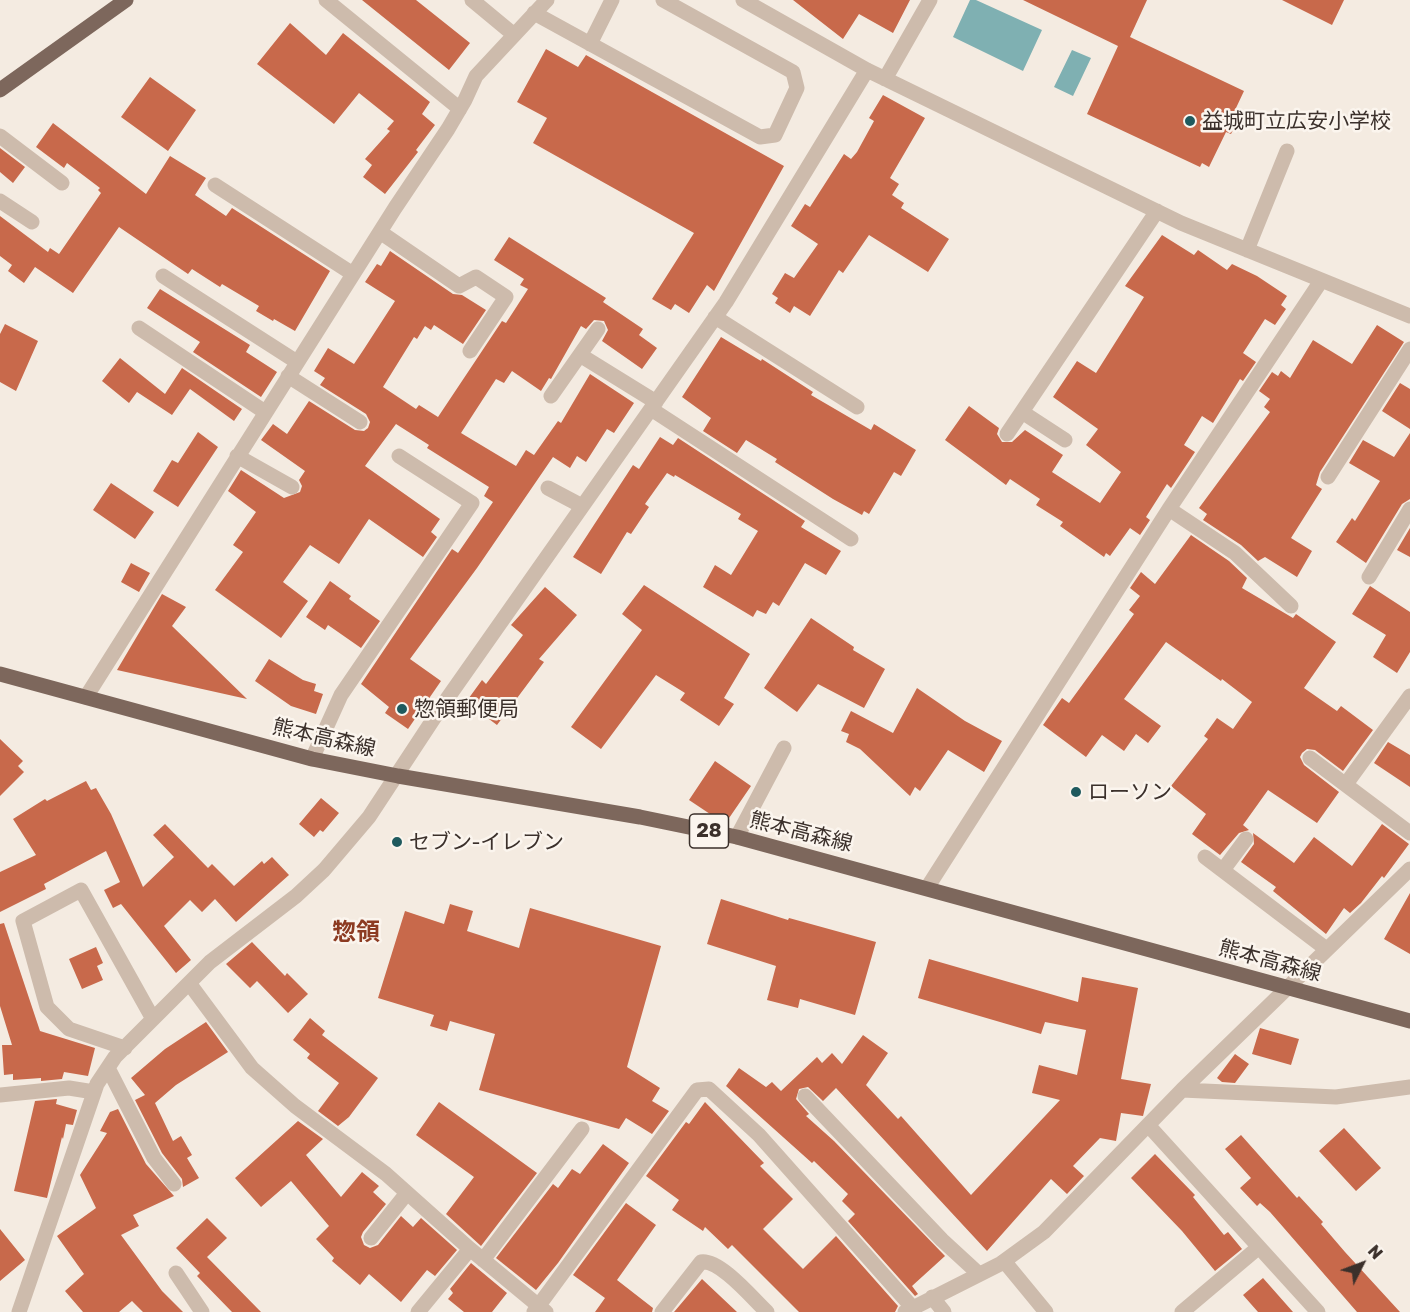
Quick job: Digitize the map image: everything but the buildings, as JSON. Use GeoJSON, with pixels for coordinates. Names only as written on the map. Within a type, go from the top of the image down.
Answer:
{"type":"FeatureCollection","features":[{"type":"Feature","properties":{"kind":"main road"},"geometry":{"type":"LineString","coordinates":[[0,90],[124,1]]}},
{"type":"Feature","properties":{"kind":"main road","name":"熊本高森線"},"geometry":{"type":"LineString","coordinates":[[0,674],[312,759],[640,817],[737,837],[1410,1021]]}},
{"type":"Feature","properties":{"kind":"street"},"geometry":{"type":"LineString","coordinates":[[326,0],[460,109]]}},
{"type":"Feature","properties":{"kind":"street"},"geometry":{"type":"LineString","coordinates":[[472,0],[513,34]]}},
{"type":"Feature","properties":{"kind":"street"},"geometry":{"type":"LineString","coordinates":[[86,697],[237,456],[460,109],[476,76],[547,0]]}},
{"type":"Feature","properties":{"kind":"street"},"geometry":{"type":"LineString","coordinates":[[590,44],[612,0]]}},
{"type":"Feature","properties":{"kind":"street"},"geometry":{"type":"LineString","coordinates":[[534,13],[760,137],[776,135],[797,88],[793,72],[663,0]]}},
{"type":"Feature","properties":{"kind":"street"},"geometry":{"type":"LineString","coordinates":[[885,79],[930,0]]}},
{"type":"Feature","properties":{"kind":"street"},"geometry":{"type":"LineString","coordinates":[[752,2],[867,70],[1157,211],[1410,316]]}},
{"type":"Feature","properties":{"kind":"street"},"geometry":{"type":"LineString","coordinates":[[35,1312],[22,1305],[94,1092],[108,1068],[125,1047],[210,962],[296,896],[324,870],[369,817],[442,706],[715,317],[867,70]]}},
{"type":"Feature","properties":{"kind":"street"},"geometry":{"type":"LineString","coordinates":[[0,136],[62,183]]}},
{"type":"Feature","properties":{"kind":"street"},"geometry":{"type":"LineString","coordinates":[[1247,250],[1287,151]]}},
{"type":"Feature","properties":{"kind":"street"},"geometry":{"type":"LineString","coordinates":[[214,185],[353,274]]}},
{"type":"Feature","properties":{"kind":"street"},"geometry":{"type":"LineString","coordinates":[[0,201],[32,222]]}},
{"type":"Feature","properties":{"kind":"street"},"geometry":{"type":"LineString","coordinates":[[1007,434],[1157,211]]}},
{"type":"Feature","properties":{"kind":"street"},"geometry":{"type":"LineString","coordinates":[[380,232],[459,286],[476,277],[506,297],[470,351]]}},
{"type":"Feature","properties":{"kind":"street"},"geometry":{"type":"LineString","coordinates":[[163,276],[297,362]]}},
{"type":"Feature","properties":{"kind":"street"},"geometry":{"type":"LineString","coordinates":[[927,888],[1169,509],[1321,281]]}},
{"type":"Feature","properties":{"kind":"street"},"geometry":{"type":"LineString","coordinates":[[715,317],[857,407]]}},
{"type":"Feature","properties":{"kind":"street"},"geometry":{"type":"LineString","coordinates":[[139,328],[265,412]]}},
{"type":"Feature","properties":{"kind":"street"},"geometry":{"type":"LineString","coordinates":[[551,396],[598,329]]}},
{"type":"Feature","properties":{"kind":"street"},"geometry":{"type":"LineString","coordinates":[[1328,477],[1410,349]]}},
{"type":"Feature","properties":{"kind":"street"},"geometry":{"type":"LineString","coordinates":[[580,355],[851,539]]}},
{"type":"Feature","properties":{"kind":"street"},"geometry":{"type":"LineString","coordinates":[[288,376],[360,422]]}},
{"type":"Feature","properties":{"kind":"street"},"geometry":{"type":"LineString","coordinates":[[1022,412],[1065,440]]}},
{"type":"Feature","properties":{"kind":"street"},"geometry":{"type":"LineString","coordinates":[[237,456],[292,487]]}},
{"type":"Feature","properties":{"kind":"street"},"geometry":{"type":"LineString","coordinates":[[312,759],[341,695],[472,503],[399,456]]}},
{"type":"Feature","properties":{"kind":"street"},"geometry":{"type":"LineString","coordinates":[[548,488],[582,506]]}},
{"type":"Feature","properties":{"kind":"street"},"geometry":{"type":"LineString","coordinates":[[1169,509],[1234,553],[1291,606]]}},
{"type":"Feature","properties":{"kind":"street"},"geometry":{"type":"LineString","coordinates":[[1368,577],[1410,509]]}},
{"type":"Feature","properties":{"kind":"street"},"geometry":{"type":"LineString","coordinates":[[1346,784],[1410,696]]}},
{"type":"Feature","properties":{"kind":"street"},"geometry":{"type":"LineString","coordinates":[[737,837],[784,748]]}},
{"type":"Feature","properties":{"kind":"street"},"geometry":{"type":"LineString","coordinates":[[1310,758],[1410,833]]}},
{"type":"Feature","properties":{"kind":"street"},"geometry":{"type":"LineString","coordinates":[[1223,870],[1246,839]]}},
{"type":"Feature","properties":{"kind":"street"},"geometry":{"type":"LineString","coordinates":[[1205,857],[1325,948]]}},
{"type":"Feature","properties":{"kind":"street"},"geometry":{"type":"LineString","coordinates":[[189,983],[252,1068],[295,1106],[407,1193],[539,1310],[697,1090],[709,1089],[759,1135],[909,1310],[1004,1261],[1044,1232],[1182,1090],[1325,948],[1410,868]]}},
{"type":"Feature","properties":{"kind":"street"},"geometry":{"type":"LineString","coordinates":[[125,1047],[69,1029],[47,1007],[23,921],[81,890],[153,1019]]}},
{"type":"Feature","properties":{"kind":"street"},"geometry":{"type":"LineString","coordinates":[[108,1068],[154,1158],[174,1184]]}},
{"type":"Feature","properties":{"kind":"street"},"geometry":{"type":"LineString","coordinates":[[1182,1090],[1336,1097],[1410,1087]]}},
{"type":"Feature","properties":{"kind":"street"},"geometry":{"type":"LineString","coordinates":[[0,1095],[69,1088],[94,1092]]}},
{"type":"Feature","properties":{"kind":"street"},"geometry":{"type":"LineString","coordinates":[[805,1095],[942,1240],[979,1274]]}},
{"type":"Feature","properties":{"kind":"street"},"geometry":{"type":"LineString","coordinates":[[1148,1125],[1318,1312]]}},
{"type":"Feature","properties":{"kind":"street"},"geometry":{"type":"LineString","coordinates":[[483,1260],[582,1129]]}},
{"type":"Feature","properties":{"kind":"street"},"geometry":{"type":"LineString","coordinates":[[371,1238],[407,1193]]}},
{"type":"Feature","properties":{"kind":"street"},"geometry":{"type":"LineString","coordinates":[[1182,1312],[1259,1247]]}},
{"type":"Feature","properties":{"kind":"street"},"geometry":{"type":"LineString","coordinates":[[418,1312],[470,1249]]}},
{"type":"Feature","properties":{"kind":"street"},"geometry":{"type":"LineString","coordinates":[[662,1312],[701,1262],[708,1261],[719,1267],[767,1312]]}},
{"type":"Feature","properties":{"kind":"street"},"geometry":{"type":"LineString","coordinates":[[1004,1261],[1046,1312]]}},
{"type":"Feature","properties":{"kind":"street"},"geometry":{"type":"LineString","coordinates":[[176,1274],[202,1312]]}},
{"type":"Feature","properties":{"kind":"street"},"geometry":{"type":"LineString","coordinates":[[932,1297],[944,1312]]}},
{"type":"Feature","properties":{"kind":"water"},"geometry":{"type":"Polygon","coordinates":[[[970,0],[976,0],[1042,30],[1023,71],[953,37],[970,0]]]}},
{"type":"Feature","properties":{"kind":"water"},"geometry":{"type":"Polygon","coordinates":[[[1072,50],[1091,58],[1073,96],[1054,87],[1072,50]]]}},
{"type":"Feature","properties":{"kind":"place","name":"益城町立広安小学校"},"geometry":{"type":"Point","coordinates":[1190,121]}},
{"type":"Feature","properties":{"kind":"place","name":"惣領郵便局"},"geometry":{"type":"Point","coordinates":[402,709]}},
{"type":"Feature","properties":{"kind":"place","name":"ローソン"},"geometry":{"type":"Point","coordinates":[1076,792]}},
{"type":"Feature","properties":{"kind":"place","name":"セブン-イレブン"},"geometry":{"type":"Point","coordinates":[397,842]}},
{"type":"Feature","properties":{"kind":"district","name":"惣領"},"geometry":{"type":"Point","coordinates":[356,932]}}]}
